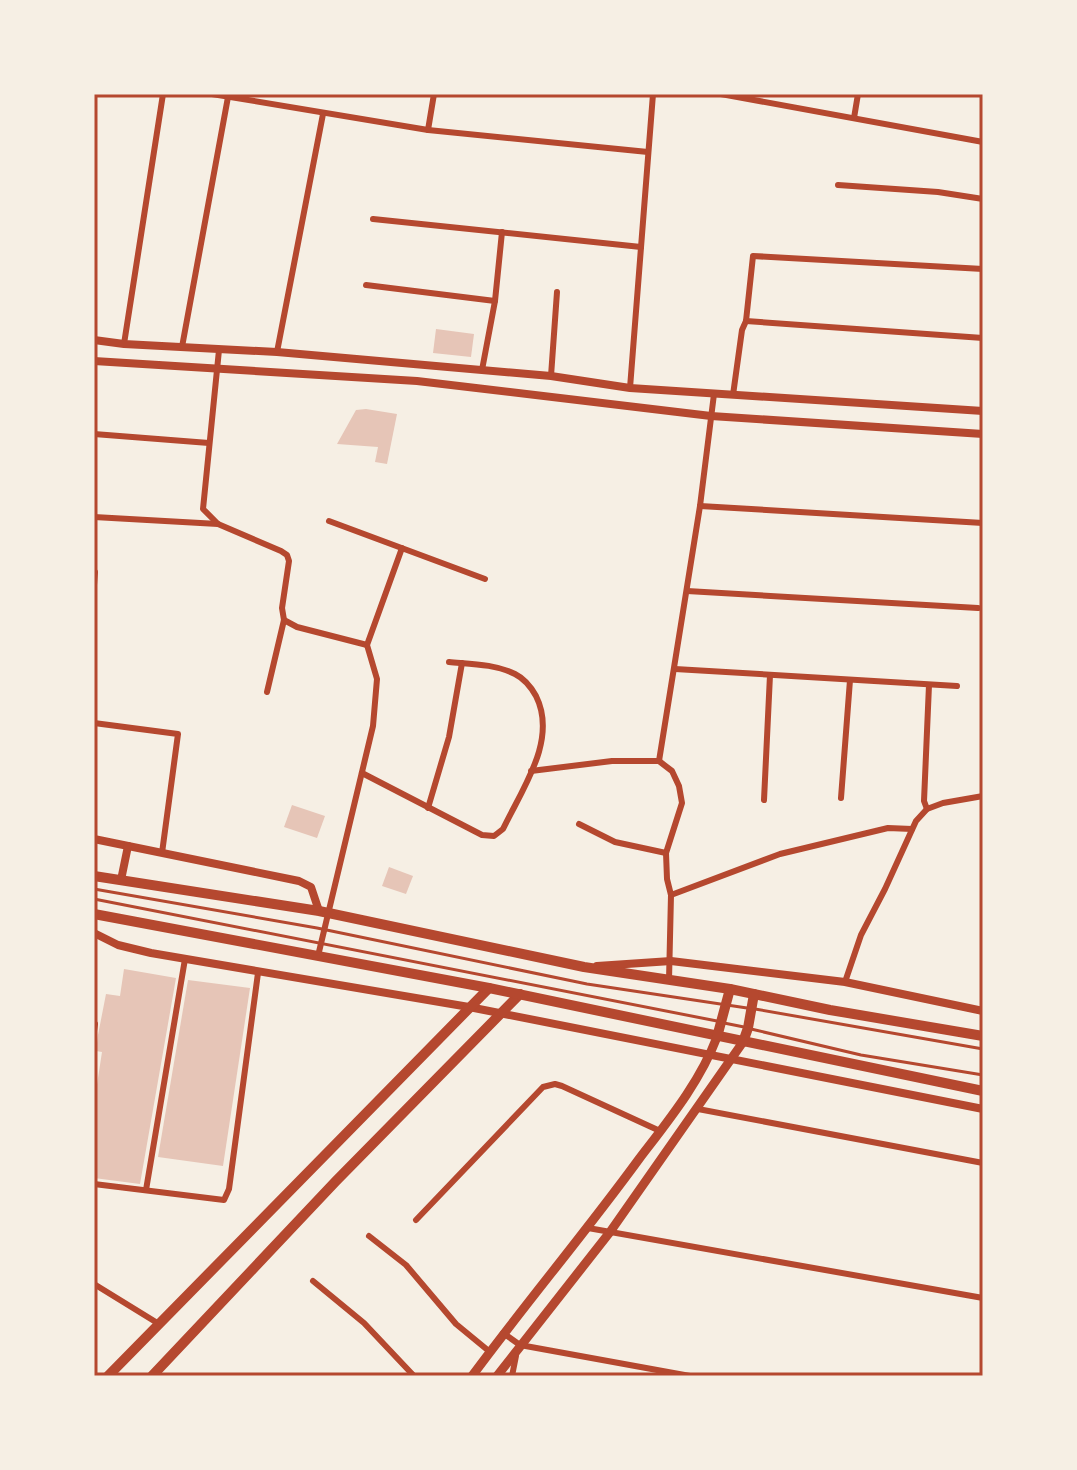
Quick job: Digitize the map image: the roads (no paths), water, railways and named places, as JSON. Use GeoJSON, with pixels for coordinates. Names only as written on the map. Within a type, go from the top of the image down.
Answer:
{"type":"FeatureCollection","features":[{"type":"Feature","properties":{"kind":"main road"},"geometry":{"type":"LineString","coordinates":[[94,876],[324,912],[584,967],[730,989],[983,1036]]}},
{"type":"Feature","properties":{"kind":"main road"},"geometry":{"type":"LineString","coordinates":[[94,914],[319,950],[717,1037],[983,1091]]}},
{"type":"Feature","properties":{"kind":"main road"},"geometry":{"type":"LineString","coordinates":[[108,1376],[489,988]]}},
{"type":"Feature","properties":{"kind":"main road"},"geometry":{"type":"LineString","coordinates":[[472,1376],[588,1228],[660,1131],[710,1056],[730,989]]}},
{"type":"Feature","properties":{"kind":"main road"},"geometry":{"type":"LineString","coordinates":[[152,1376],[336,1181],[520,994]]}},
{"type":"Feature","properties":{"kind":"main road"},"geometry":{"type":"LineString","coordinates":[[497,1376],[610,1232],[732,1059],[748,1028],[754,994]]}},
{"type":"Feature","properties":{"kind":"street"},"geometry":{"type":"LineString","coordinates":[[124,344],[163,94]]}},
{"type":"Feature","properties":{"kind":"street"},"geometry":{"type":"LineString","coordinates":[[212,94],[428,130],[648,152]]}},
{"type":"Feature","properties":{"kind":"street"},"geometry":{"type":"LineString","coordinates":[[428,130],[434,94]]}},
{"type":"Feature","properties":{"kind":"street"},"geometry":{"type":"LineString","coordinates":[[630,388],[653,94]]}},
{"type":"Feature","properties":{"kind":"street"},"geometry":{"type":"LineString","coordinates":[[721,94],[983,142]]}},
{"type":"Feature","properties":{"kind":"street"},"geometry":{"type":"LineString","coordinates":[[782,106],[785,94]]}},
{"type":"Feature","properties":{"kind":"street"},"geometry":{"type":"LineString","coordinates":[[854,118],[858,94]]}},
{"type":"Feature","properties":{"kind":"street"},"geometry":{"type":"LineString","coordinates":[[182,347],[228,97]]}},
{"type":"Feature","properties":{"kind":"street"},"geometry":{"type":"LineString","coordinates":[[277,352],[323,114]]}},
{"type":"Feature","properties":{"kind":"street"},"geometry":{"type":"LineString","coordinates":[[838,185],[938,192],[983,199]]}},
{"type":"Feature","properties":{"kind":"street"},"geometry":{"type":"LineString","coordinates":[[373,219],[641,247]]}},
{"type":"Feature","properties":{"kind":"street"},"geometry":{"type":"LineString","coordinates":[[482,370],[495,301],[502,232]]}},
{"type":"Feature","properties":{"kind":"street"},"geometry":{"type":"LineString","coordinates":[[733,395],[753,256],[983,269]]}},
{"type":"Feature","properties":{"kind":"street"},"geometry":{"type":"LineString","coordinates":[[366,285],[495,301]]}},
{"type":"Feature","properties":{"kind":"street"},"geometry":{"type":"LineString","coordinates":[[551,376],[557,292]]}},
{"type":"Feature","properties":{"kind":"street"},"geometry":{"type":"LineString","coordinates":[[746,321],[983,338]]}},
{"type":"Feature","properties":{"kind":"street"},"geometry":{"type":"LineString","coordinates":[[94,340],[277,352],[551,376],[630,388],[983,411]]}},
{"type":"Feature","properties":{"kind":"street"},"geometry":{"type":"LineString","coordinates":[[219,350],[203,509],[218,524],[287,555],[289,561],[282,608],[284,620],[267,692]]}},
{"type":"Feature","properties":{"kind":"street"},"geometry":{"type":"LineString","coordinates":[[94,361],[417,381],[711,416],[983,434]]}},
{"type":"Feature","properties":{"kind":"street"},"geometry":{"type":"LineString","coordinates":[[659,761],[700,506],[714,394]]}},
{"type":"Feature","properties":{"kind":"street"},"geometry":{"type":"LineString","coordinates":[[94,434],[209,443]]}},
{"type":"Feature","properties":{"kind":"street"},"geometry":{"type":"LineString","coordinates":[[700,506],[983,523]]}},
{"type":"Feature","properties":{"kind":"street"},"geometry":{"type":"LineString","coordinates":[[94,517],[218,524]]}},
{"type":"Feature","properties":{"kind":"street"},"geometry":{"type":"LineString","coordinates":[[329,521],[485,579]]}},
{"type":"Feature","properties":{"kind":"street"},"geometry":{"type":"LineString","coordinates":[[319,950],[325,929],[324,912],[373,726],[377,679],[367,645],[402,548]]}},
{"type":"Feature","properties":{"kind":"street"},"geometry":{"type":"LineString","coordinates":[[94,585],[95,572]]}},
{"type":"Feature","properties":{"kind":"street"},"geometry":{"type":"LineString","coordinates":[[687,591],[978,608]]}},
{"type":"Feature","properties":{"kind":"street"},"geometry":{"type":"LineString","coordinates":[[284,620],[297,627],[367,645]]}},
{"type":"Feature","properties":{"kind":"street"},"geometry":{"type":"LineString","coordinates":[[362,773],[470,830],[494,836],[503,829],[542,746],[542,709],[531,686],[517,675],[494,667],[449,662]]}},
{"type":"Feature","properties":{"kind":"street"},"geometry":{"type":"LineString","coordinates":[[428,808],[449,737],[462,663]]}},
{"type":"Feature","properties":{"kind":"street"},"geometry":{"type":"LineString","coordinates":[[675,669],[957,686]]}},
{"type":"Feature","properties":{"kind":"street"},"geometry":{"type":"LineString","coordinates":[[764,800],[770,675]]}},
{"type":"Feature","properties":{"kind":"street"},"geometry":{"type":"LineString","coordinates":[[841,798],[850,680]]}},
{"type":"Feature","properties":{"kind":"street"},"geometry":{"type":"LineString","coordinates":[[927,809],[924,801],[929,685]]}},
{"type":"Feature","properties":{"kind":"street"},"geometry":{"type":"LineString","coordinates":[[94,723],[178,734],[162,853]]}},
{"type":"Feature","properties":{"kind":"street"},"geometry":{"type":"LineString","coordinates":[[531,771],[612,761],[659,761],[672,771],[682,803],[666,853],[671,895],[669,980]]}},
{"type":"Feature","properties":{"kind":"street"},"geometry":{"type":"LineString","coordinates":[[845,982],[861,935],[916,821],[927,809],[943,803],[983,796]]}},
{"type":"Feature","properties":{"kind":"street"},"geometry":{"type":"LineString","coordinates":[[579,824],[615,842],[666,853]]}},
{"type":"Feature","properties":{"kind":"street"},"geometry":{"type":"LineString","coordinates":[[671,895],[780,854],[888,828],[912,829]]}},
{"type":"Feature","properties":{"kind":"street"},"geometry":{"type":"LineString","coordinates":[[94,839],[299,881],[311,887],[324,912]]}},
{"type":"Feature","properties":{"kind":"street"},"geometry":{"type":"LineString","coordinates":[[121,880],[128,846]]}},
{"type":"Feature","properties":{"kind":"street"},"geometry":{"type":"LineString","coordinates":[[94,933],[118,945],[185,959],[469,1007],[983,1109]]}},
{"type":"Feature","properties":{"kind":"street"},"geometry":{"type":"LineString","coordinates":[[146,1190],[185,959]]}},
{"type":"Feature","properties":{"kind":"street"},"geometry":{"type":"LineString","coordinates":[[584,967],[671,961],[845,982],[983,1011]]}},
{"type":"Feature","properties":{"kind":"street"},"geometry":{"type":"LineString","coordinates":[[94,1184],[219,1202],[227,1196],[258,973]]}},
{"type":"Feature","properties":{"kind":"street"},"geometry":{"type":"LineString","coordinates":[[94,1031],[95,1024]]}},
{"type":"Feature","properties":{"kind":"street"},"geometry":{"type":"LineString","coordinates":[[416,1220],[543,1087],[562,1086],[660,1131]]}},
{"type":"Feature","properties":{"kind":"street"},"geometry":{"type":"LineString","coordinates":[[698,1109],[983,1163]]}},
{"type":"Feature","properties":{"kind":"street"},"geometry":{"type":"LineString","coordinates":[[588,1228],[983,1298]]}},
{"type":"Feature","properties":{"kind":"street"},"geometry":{"type":"LineString","coordinates":[[369,1236],[406,1265],[456,1324],[490,1352]]}},
{"type":"Feature","properties":{"kind":"street"},"geometry":{"type":"LineString","coordinates":[[313,1281],[364,1323],[414,1376]]}},
{"type":"Feature","properties":{"kind":"street"},"geometry":{"type":"LineString","coordinates":[[94,1284],[159,1324]]}},
{"type":"Feature","properties":{"kind":"street"},"geometry":{"type":"LineString","coordinates":[[503,1333],[518,1348],[690,1376]]}},
{"type":"Feature","properties":{"kind":"street"},"geometry":{"type":"LineString","coordinates":[[512,1376],[518,1348]]}},
{"type":"Feature","properties":{"kind":"lane"},"geometry":{"type":"LineString","coordinates":[[94,889],[325,929],[587,984],[752,1008],[983,1049]]}},
{"type":"Feature","properties":{"kind":"lane"},"geometry":{"type":"LineString","coordinates":[[94,899],[319,950],[721,1022],[861,1055],[983,1075]]}}]}
